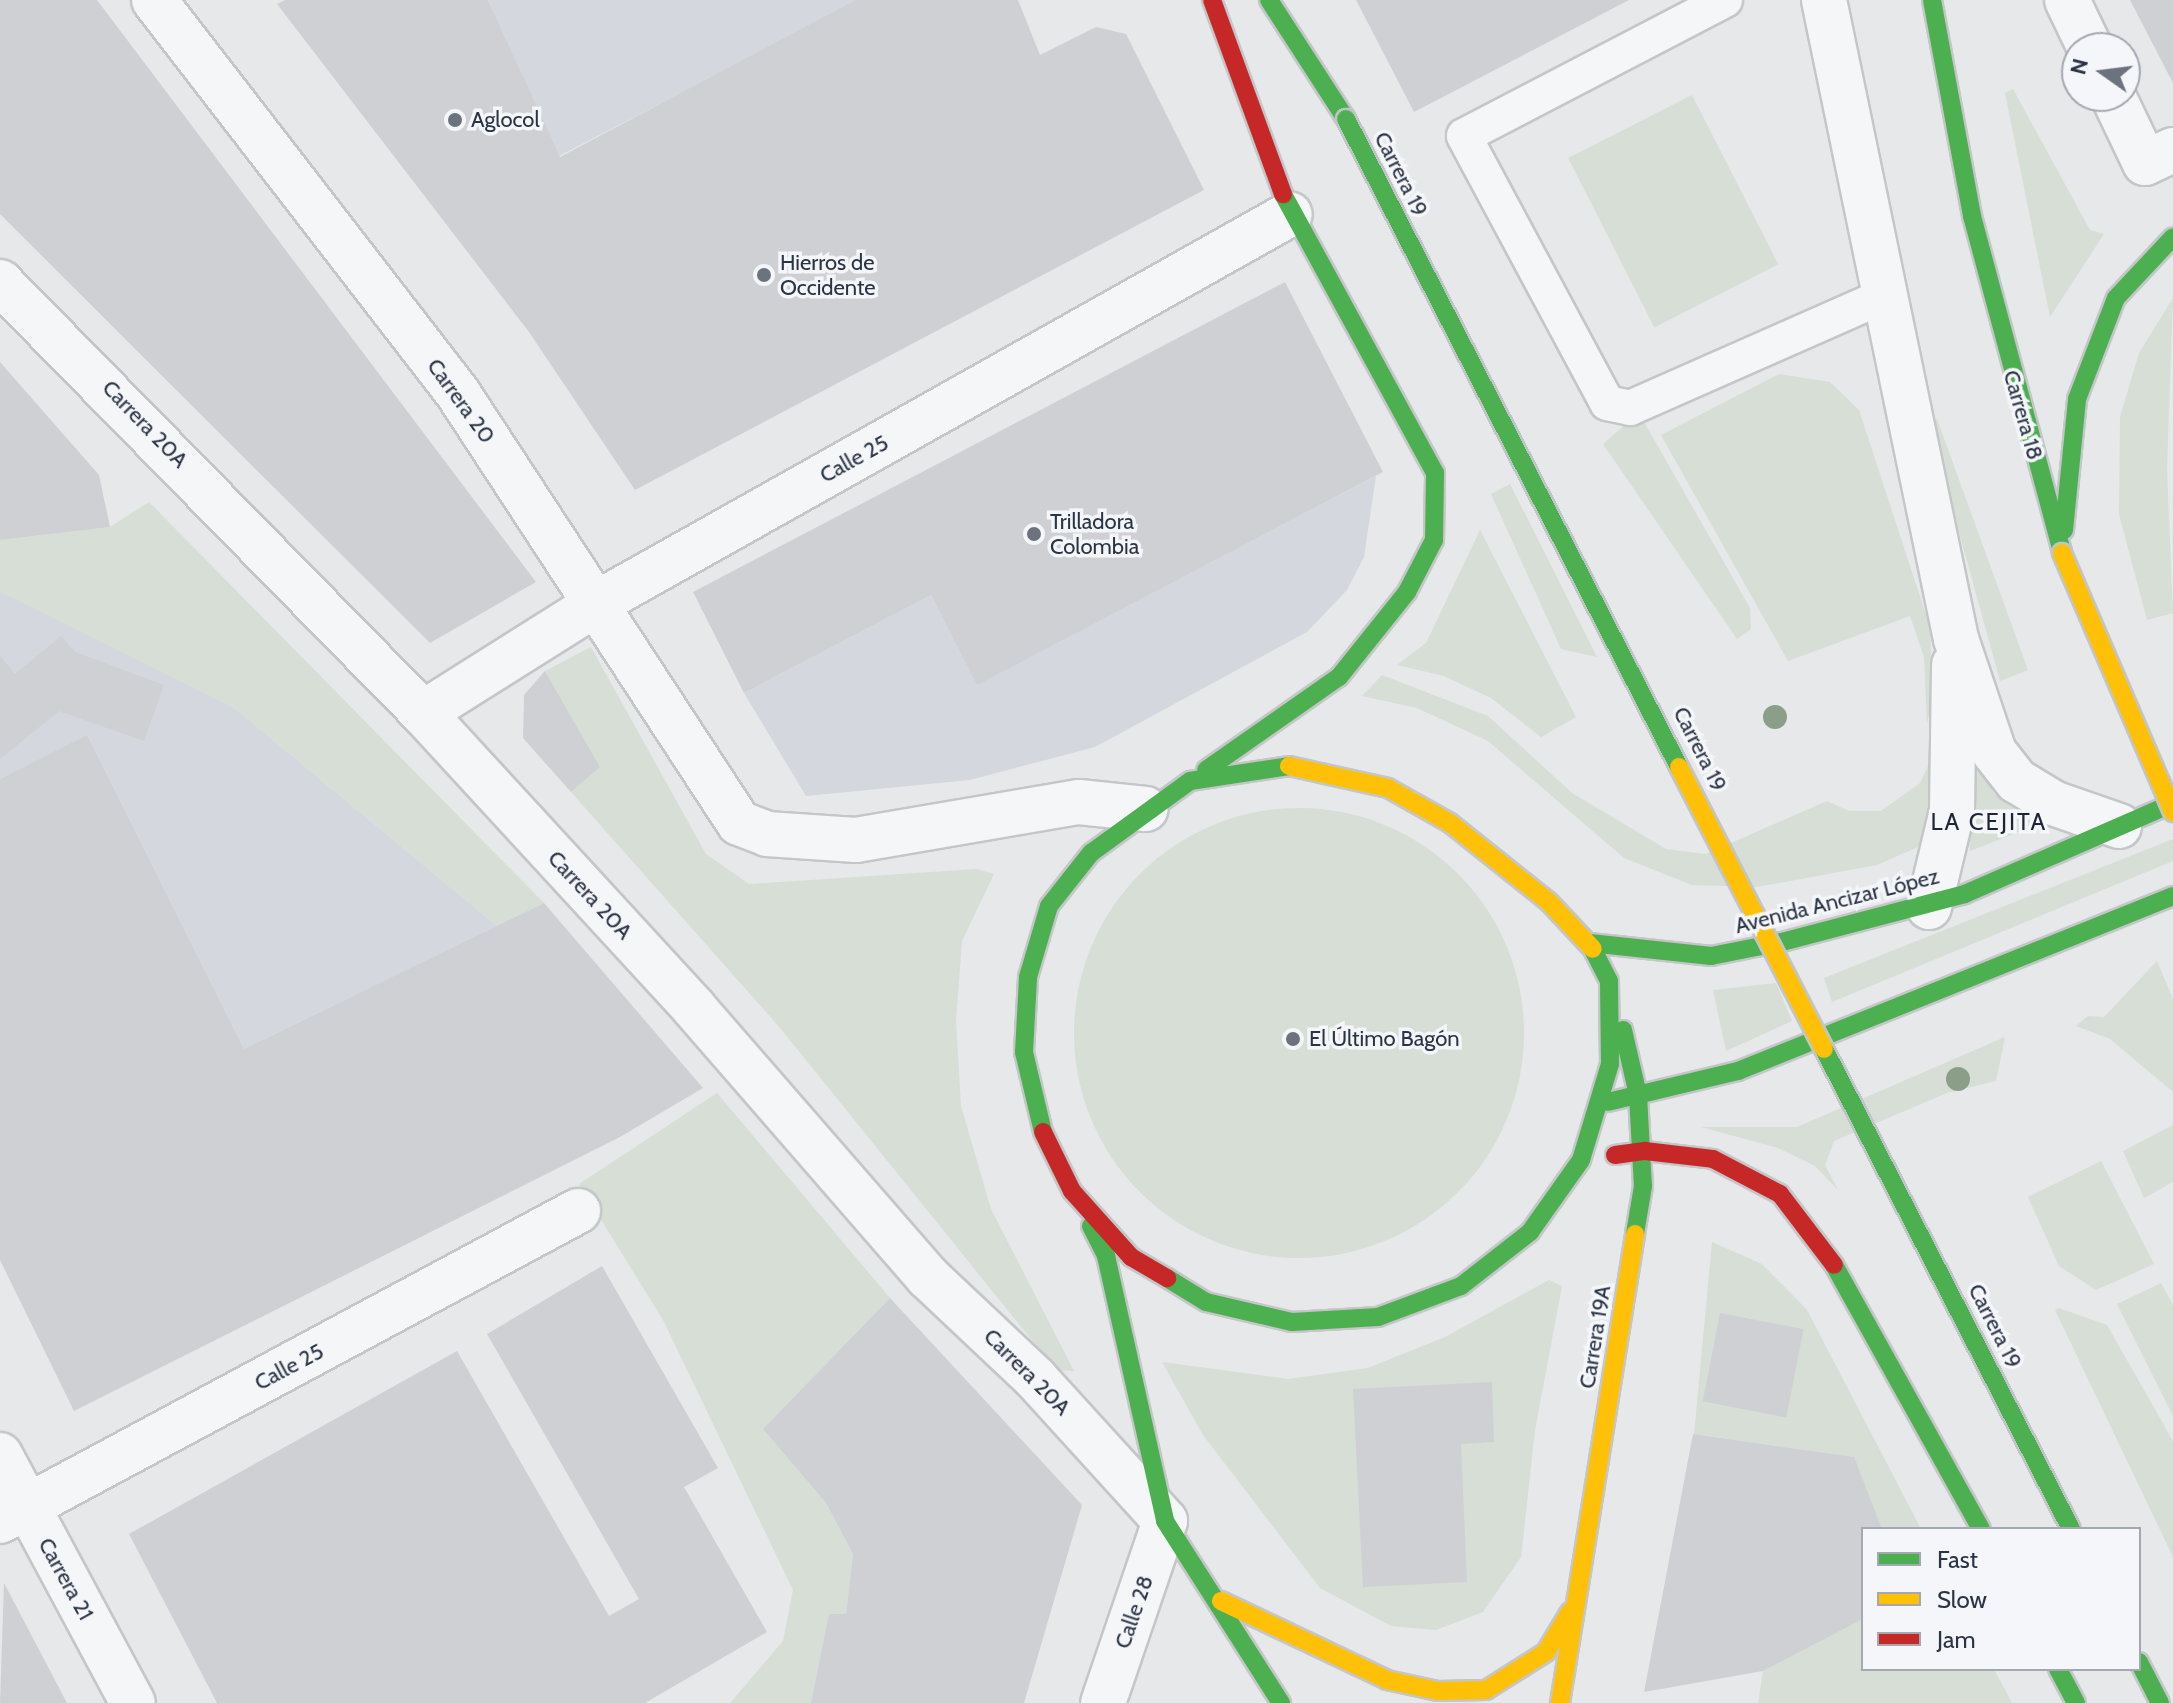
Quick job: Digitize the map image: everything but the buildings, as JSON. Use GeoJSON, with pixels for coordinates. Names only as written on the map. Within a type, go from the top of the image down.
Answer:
{"type":"FeatureCollection","features":[{"type":"Feature","properties":{"kind":"main road"},"geometry":{"type":"LineString","coordinates":[[1212,0],[1290,214],[1435,473],[1434,540],[1407,592],[1339,677],[1146,809],[1091,853],[1049,906],[1028,977],[1024,1052],[1039,1125],[1106,1256],[1165,1521],[1221,1601],[1281,1703]]}},
{"type":"Feature","properties":{"kind":"main road","name":"Carrera 19"},"geometry":{"type":"LineString","coordinates":[[1269,0],[1346,119],[2070,1527]]}},
{"type":"Feature","properties":{"kind":"main road","name":"Carrera 18"},"geometry":{"type":"LineString","coordinates":[[1932,0],[1972,216],[2062,553],[2173,812]]}},
{"type":"Feature","properties":{"kind":"main road"},"geometry":{"type":"LineString","coordinates":[[2062,553],[2077,399],[2116,298],[2173,237]]}},
{"type":"Feature","properties":{"kind":"main road"},"geometry":{"type":"LineString","coordinates":[[1072,1191],[1131,1257],[1206,1302],[1292,1322],[1378,1317],[1461,1286],[1530,1232],[1581,1160],[1602,1104],[1611,1050],[1609,981],[1590,943],[1494,855],[1388,788],[1289,766],[1251,767],[1190,781]]}},
{"type":"Feature","properties":{"kind":"main road","name":"Avenida Ancizar López"},"geometry":{"type":"LineString","coordinates":[[1590,943],[1711,956],[1929,907],[2173,803]]}},
{"type":"Feature","properties":{"kind":"main road"},"geometry":{"type":"LineString","coordinates":[[1602,1104],[1764,1061],[2173,896]]}},
{"type":"Feature","properties":{"kind":"main road","name":"Carrera 19A"},"geometry":{"type":"LineString","coordinates":[[1560,1703],[1645,1151],[1638,1095],[1609,981]]}},
{"type":"Feature","properties":{"kind":"main road"},"geometry":{"type":"LineString","coordinates":[[1581,1160],[1645,1151],[1713,1159],[1780,1194],[1825,1248],[1980,1527]]}},
{"type":"Feature","properties":{"kind":"main road"},"geometry":{"type":"LineString","coordinates":[[1221,1601],[1387,1680],[1438,1691],[1486,1690],[1498,1683],[1546,1652],[1575,1603]]}},
{"type":"Feature","properties":{"kind":"main road"},"geometry":{"type":"LineString","coordinates":[[2141,1666],[2160,1703]]}},
{"type":"Feature","properties":{"kind":"main road"},"geometry":{"type":"LineString","coordinates":[[2059,1671],[2076,1703]]}},
{"type":"Feature","properties":{"kind":"street","name":"Carrera 20"},"geometry":{"type":"LineString","coordinates":[[154,0],[459,395],[599,602],[739,823],[767,834],[856,840],[1079,802],[1146,809]]}},
{"type":"Feature","properties":{"kind":"street"},"geometry":{"type":"LineString","coordinates":[[1824,0],[1882,297],[1956,639],[1994,752],[2017,781],[2053,803],[2119,826]]}},
{"type":"Feature","properties":{"kind":"street"},"geometry":{"type":"LineString","coordinates":[[2067,0],[2082,32]]}},
{"type":"Feature","properties":{"kind":"street"},"geometry":{"type":"LineString","coordinates":[[2125,112],[2159,156]]}},
{"type":"Feature","properties":{"kind":"street","name":"Calle 25"},"geometry":{"type":"LineString","coordinates":[[423,713],[599,602],[1290,214]]}},
{"type":"Feature","properties":{"kind":"street","name":"Carrera 20A"},"geometry":{"type":"LineString","coordinates":[[0,282],[423,713],[694,1008],[928,1277],[1035,1378],[1165,1521]]}},
{"type":"Feature","properties":{"kind":"street"},"geometry":{"type":"LineString","coordinates":[[1929,907],[1952,811],[1956,639]]}},
{"type":"Feature","properties":{"kind":"street","name":"Calle 25"},"geometry":{"type":"LineString","coordinates":[[13,1515],[578,1211]]}},
{"type":"Feature","properties":{"kind":"street","name":"Carrera 21"},"geometry":{"type":"LineString","coordinates":[[0,1455],[13,1515],[133,1703]]}},
{"type":"Feature","properties":{"kind":"street","name":"Calle 28"},"geometry":{"type":"LineString","coordinates":[[1103,1703],[1165,1521]]}},
{"type":"Feature","properties":{"kind":"lane"},"geometry":{"type":"LineString","coordinates":[[1725,0],[1464,136],[1607,403],[1630,408],[1882,297]]}},
{"type":"Feature","properties":{"kind":"shaded area"},"geometry":{"type":"Polygon","coordinates":[[[488,0],[856,0],[857,2],[559,156],[488,0]]]}},
{"type":"Feature","properties":{"kind":"shaded area"},"geometry":{"type":"Polygon","coordinates":[[[2013,89],[2090,230],[2104,234],[2050,317],[2005,93],[2013,89]]]}},
{"type":"Feature","properties":{"kind":"shaded area"},"geometry":{"type":"Polygon","coordinates":[[[1692,95],[1778,264],[1654,327],[1568,158],[1692,95]]]}},
{"type":"Feature","properties":{"kind":"shaded area"},"geometry":{"type":"Polygon","coordinates":[[[2173,298],[2167,469],[2173,613],[2147,620],[2119,514],[2120,417],[2139,353],[2173,298]]]}},
{"type":"Feature","properties":{"kind":"shaded area"},"geometry":{"type":"Polygon","coordinates":[[[1779,374],[1830,382],[1859,410],[1930,627],[1933,697],[1927,724],[1924,657],[1910,616],[1788,661],[1661,435],[1779,374]]]}},
{"type":"Feature","properties":{"kind":"shaded area"},"geometry":{"type":"Polygon","coordinates":[[[1639,413],[1750,608],[1751,629],[1737,639],[1603,444],[1639,413]]]}},
{"type":"Feature","properties":{"kind":"shaded area"},"geometry":{"type":"Polygon","coordinates":[[[1937,419],[2028,670],[2000,681],[1929,423],[1937,419]]]}},
{"type":"Feature","properties":{"kind":"shaded area"},"geometry":{"type":"Polygon","coordinates":[[[1376,476],[1364,557],[1347,590],[1307,632],[1095,747],[970,780],[806,796],[744,693],[931,595],[977,684],[1376,476]]]}},
{"type":"Feature","properties":{"kind":"shaded area"},"geometry":{"type":"Polygon","coordinates":[[[1510,484],[1597,657],[1561,649],[1491,494],[1510,484]]]}},
{"type":"Feature","properties":{"kind":"shaded area"},"geometry":{"type":"Polygon","coordinates":[[[149,502],[544,903],[497,926],[233,707],[0,591],[0,540],[110,527],[149,502]]]}},
{"type":"Feature","properties":{"kind":"shaded area"},"geometry":{"type":"Polygon","coordinates":[[[1480,530],[1576,717],[1541,737],[1491,698],[1444,676],[1397,665],[1426,643],[1480,530]]]}},
{"type":"Feature","properties":{"kind":"shaded area"},"geometry":{"type":"Polygon","coordinates":[[[0,591],[233,707],[497,926],[244,1049],[87,736],[0,779],[0,591]]]}},
{"type":"Feature","properties":{"kind":"shaded area"},"geometry":{"type":"Polygon","coordinates":[[[591,647],[706,854],[749,884],[976,869],[994,874],[962,941],[956,1021],[961,1106],[991,1209],[1074,1371],[1056,1370],[781,1029],[571,792],[600,767],[545,671],[591,647]]]}},
{"type":"Feature","properties":{"kind":"shaded area"},"geometry":{"type":"Polygon","coordinates":[[[1382,675],[1488,716],[1572,793],[1666,849],[1706,854],[1827,801],[1849,811],[1881,811],[1920,783],[1937,747],[1931,813],[1918,847],[1877,865],[1757,887],[1692,885],[1624,858],[1488,741],[1417,708],[1362,696],[1382,675]]]}},
{"type":"Feature","properties":{"kind":"shaded area"},"geometry":{"type":"Polygon","coordinates":[[[1963,722],[1994,794],[2036,825],[1970,851],[1963,722]]]}},
{"type":"Feature","properties":{"kind":"shaded area"},"geometry":{"type":"Polygon","coordinates":[[[1299,808],[1343,812],[1385,825],[1424,846],[1458,874],[1486,908],[1507,947],[1520,989],[1524,1033],[1520,1077],[1507,1119],[1486,1158],[1458,1192],[1424,1220],[1385,1241],[1343,1254],[1299,1258],[1255,1254],[1213,1241],[1174,1220],[1140,1192],[1112,1158],[1091,1119],[1078,1077],[1074,1033],[1078,989],[1091,947],[1112,908],[1140,874],[1174,846],[1213,825],[1255,812],[1299,808]]]}},
{"type":"Feature","properties":{"kind":"shaded area"},"geometry":{"type":"Polygon","coordinates":[[[2173,839],[2173,861],[1832,1002],[1824,978],[2173,839]]]}},
{"type":"Feature","properties":{"kind":"shaded area"},"geometry":{"type":"Polygon","coordinates":[[[2157,961],[2173,999],[2173,1092],[2110,1039],[2076,1026],[2088,1016],[2104,1017],[2157,961]]]}},
{"type":"Feature","properties":{"kind":"shaded area"},"geometry":{"type":"Polygon","coordinates":[[[1776,983],[1792,1021],[1726,1051],[1713,990],[1776,983]]]}},
{"type":"Feature","properties":{"kind":"shaded area"},"geometry":{"type":"Polygon","coordinates":[[[2005,1037],[1996,1081],[1947,1093],[1834,1141],[1825,1165],[1838,1190],[1815,1166],[1778,1148],[1701,1127],[1797,1127],[2005,1037]]]}},
{"type":"Feature","properties":{"kind":"shaded area"},"geometry":{"type":"Polygon","coordinates":[[[717,1093],[890,1298],[763,1429],[826,1503],[853,1554],[846,1614],[829,1615],[811,1703],[730,1703],[783,1641],[793,1590],[663,1320],[579,1184],[717,1093]]]}},
{"type":"Feature","properties":{"kind":"shaded area"},"geometry":{"type":"Polygon","coordinates":[[[2173,1125],[2173,1182],[2144,1198],[2123,1151],[2173,1125]]]}},
{"type":"Feature","properties":{"kind":"shaded area"},"geometry":{"type":"Polygon","coordinates":[[[2101,1161],[2154,1264],[2096,1290],[2059,1266],[2028,1197],[2101,1161]]]}},
{"type":"Feature","properties":{"kind":"shaded area"},"geometry":{"type":"Polygon","coordinates":[[[1712,1242],[1762,1264],[1807,1310],[1920,1527],[1881,1527],[1853,1457],[1694,1434],[1712,1242]]]}},
{"type":"Feature","properties":{"kind":"shaded area"},"geometry":{"type":"Polygon","coordinates":[[[1549,1280],[1562,1286],[1535,1430],[1521,1557],[1483,1612],[1436,1630],[1391,1626],[1320,1588],[1203,1435],[1162,1362],[1288,1379],[1368,1368],[1445,1337],[1549,1280]]]}},
{"type":"Feature","properties":{"kind":"shaded area"},"geometry":{"type":"Polygon","coordinates":[[[2161,1283],[2173,1305],[2173,1416],[2117,1304],[2161,1283]]]}},
{"type":"Feature","properties":{"kind":"shaded area"},"geometry":{"type":"Polygon","coordinates":[[[2059,1308],[2107,1325],[2173,1441],[2173,1557],[2055,1310],[2059,1308]]]}},
{"type":"Feature","properties":{"kind":"shaded area"},"geometry":{"type":"Polygon","coordinates":[[[1861,1620],[1861,1671],[1995,1671],[2012,1703],[1758,1703],[1763,1671],[1861,1620]]]}},
{"type":"Feature","properties":{"kind":"traffic: fast"},"geometry":{"type":"LineString","coordinates":[[1269,0],[1346,119]]}},
{"type":"Feature","properties":{"kind":"traffic: fast"},"geometry":{"type":"LineString","coordinates":[[1932,0],[1972,216],[2062,553]]}},
{"type":"Feature","properties":{"kind":"traffic: fast"},"geometry":{"type":"LineString","coordinates":[[1346,119],[1679,767]]}},
{"type":"Feature","properties":{"kind":"traffic: fast"},"geometry":{"type":"LineString","coordinates":[[1206,770],[1339,677],[1407,592],[1434,540],[1435,473],[1283,194]]}},
{"type":"Feature","properties":{"kind":"traffic: fast"},"geometry":{"type":"LineString","coordinates":[[2064,530],[2077,399],[2116,298],[2173,237]]}},
{"type":"Feature","properties":{"kind":"traffic: fast"},"geometry":{"type":"LineString","coordinates":[[1043,1132],[1024,1052],[1028,977],[1049,906],[1091,853],[1190,781],[1289,766]]}},
{"type":"Feature","properties":{"kind":"traffic: fast"},"geometry":{"type":"LineString","coordinates":[[1590,943],[1711,956],[1782,942],[1965,894],[2173,803]]}},
{"type":"Feature","properties":{"kind":"traffic: fast"},"geometry":{"type":"LineString","coordinates":[[1608,1102],[1738,1071],[2173,896]]}},
{"type":"Feature","properties":{"kind":"traffic: fast"},"geometry":{"type":"LineString","coordinates":[[1167,1278],[1206,1302],[1292,1322],[1378,1317],[1461,1286],[1530,1232],[1581,1160],[1610,1064],[1609,981],[1593,949]]}},
{"type":"Feature","properties":{"kind":"traffic: fast"},"geometry":{"type":"LineString","coordinates":[[1623,1030],[1638,1095],[1643,1186],[1635,1234]]}},
{"type":"Feature","properties":{"kind":"traffic: fast"},"geometry":{"type":"LineString","coordinates":[[1824,1049],[2070,1527]]}},
{"type":"Feature","properties":{"kind":"traffic: fast"},"geometry":{"type":"LineString","coordinates":[[1091,1226],[1106,1256],[1165,1521],[1281,1703]]}},
{"type":"Feature","properties":{"kind":"traffic: fast"},"geometry":{"type":"LineString","coordinates":[[1834,1265],[1980,1527]]}},
{"type":"Feature","properties":{"kind":"traffic: fast"},"geometry":{"type":"LineString","coordinates":[[2141,1666],[2160,1703]]}},
{"type":"Feature","properties":{"kind":"traffic: fast"},"geometry":{"type":"LineString","coordinates":[[2059,1671],[2076,1703]]}},
{"type":"Feature","properties":{"kind":"traffic: slow"},"geometry":{"type":"LineString","coordinates":[[2062,553],[2173,812]]}},
{"type":"Feature","properties":{"kind":"traffic: slow"},"geometry":{"type":"LineString","coordinates":[[1289,766],[1388,788],[1450,823],[1549,902],[1593,949]]}},
{"type":"Feature","properties":{"kind":"traffic: slow"},"geometry":{"type":"LineString","coordinates":[[1679,767],[1824,1049]]}},
{"type":"Feature","properties":{"kind":"traffic: slow"},"geometry":{"type":"LineString","coordinates":[[1560,1703],[1635,1234]]}},
{"type":"Feature","properties":{"kind":"traffic: slow"},"geometry":{"type":"LineString","coordinates":[[1221,1601],[1387,1680],[1438,1691],[1486,1690],[1546,1652],[1570,1612]]}},
{"type":"Feature","properties":{"kind":"traffic: jam"},"geometry":{"type":"LineString","coordinates":[[1212,0],[1283,194]]}},
{"type":"Feature","properties":{"kind":"traffic: jam"},"geometry":{"type":"LineString","coordinates":[[1043,1132],[1072,1191],[1131,1257],[1167,1278]]}},
{"type":"Feature","properties":{"kind":"traffic: jam"},"geometry":{"type":"LineString","coordinates":[[1615,1155],[1645,1151],[1713,1159],[1780,1194],[1834,1265]]}},
{"type":"Feature","properties":{"kind":"place","name":"Aglocol"},"geometry":{"type":"Point","coordinates":[455,120]}},
{"type":"Feature","properties":{"kind":"place","name":"Hierros de Occidente"},"geometry":{"type":"Point","coordinates":[764,275]}},
{"type":"Feature","properties":{"kind":"place","name":"Trilladora Colombia"},"geometry":{"type":"Point","coordinates":[1034,534]}},
{"type":"Feature","properties":{"kind":"place","name":"El Último Bagón"},"geometry":{"type":"Point","coordinates":[1293,1039]}},
{"type":"Feature","properties":{"kind":"district","name":"LA CEJITA"},"geometry":{"type":"Point","coordinates":[1989,822]}}]}
